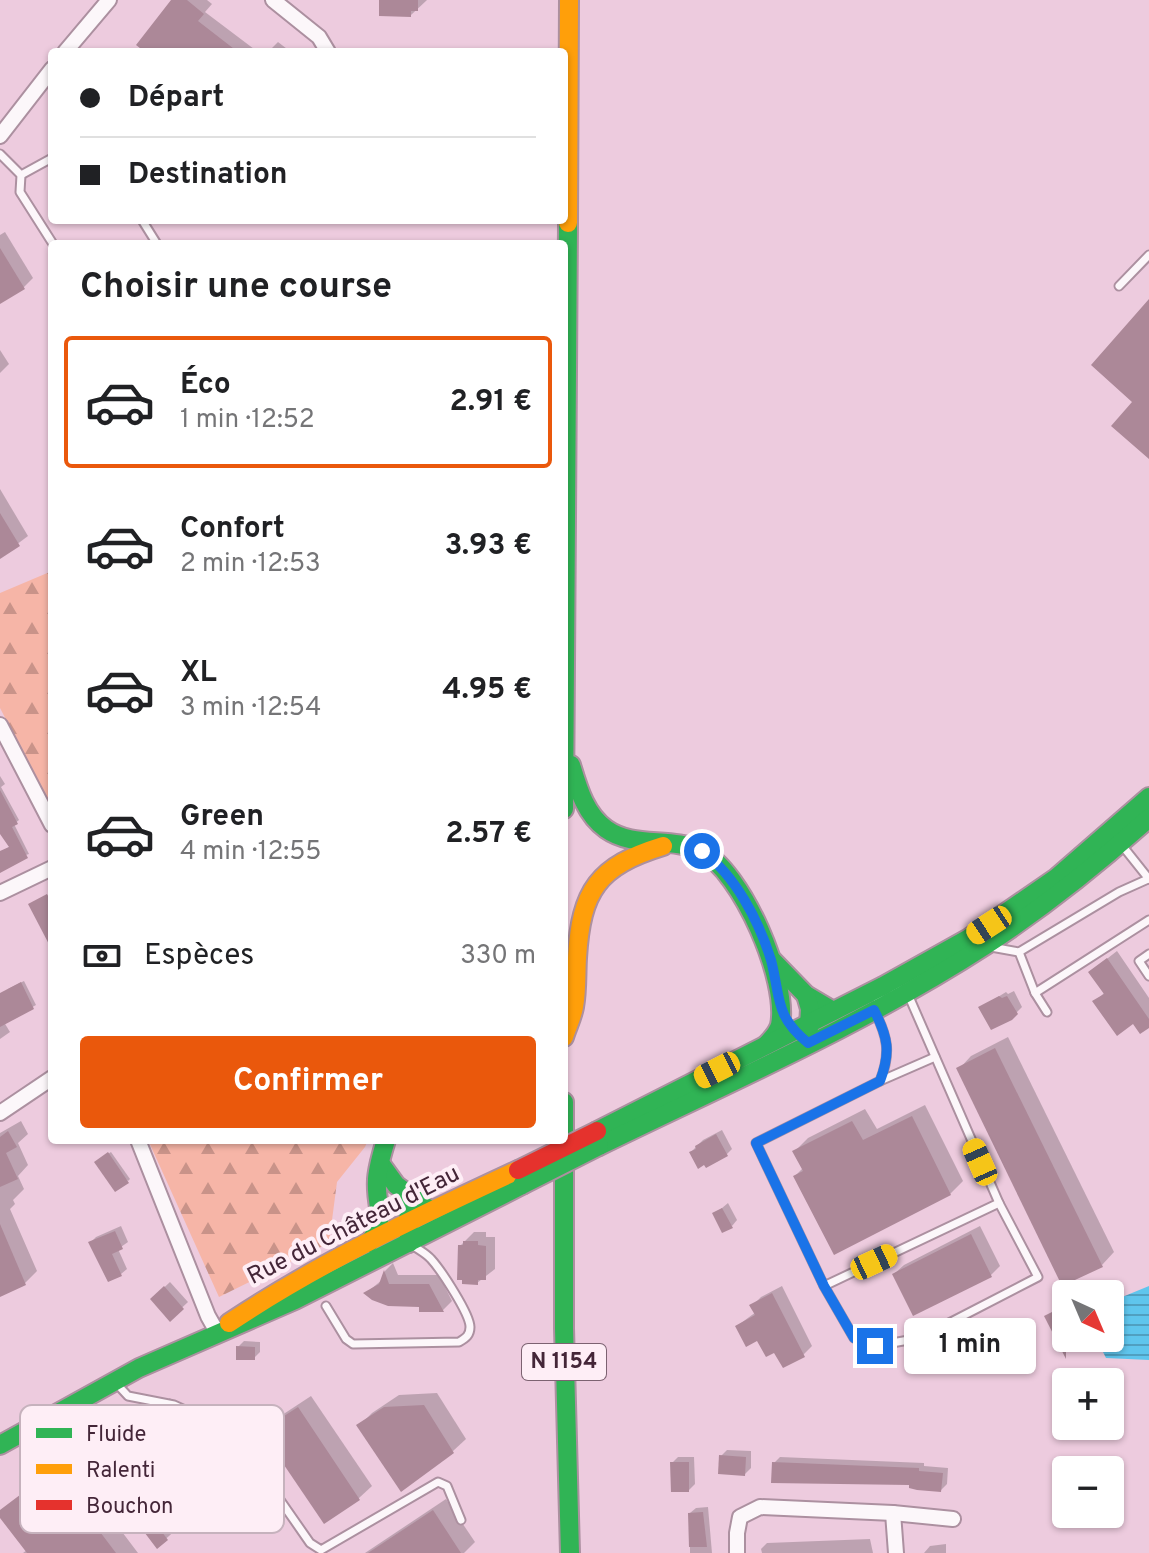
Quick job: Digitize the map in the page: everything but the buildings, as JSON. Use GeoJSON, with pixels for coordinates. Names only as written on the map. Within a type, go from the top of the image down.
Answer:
{"type":"FeatureCollection","features":[{"type":"Feature","properties":{"kind":"main road"},"geometry":{"type":"LineString","coordinates":[[568,186],[569,0]]}},
{"type":"Feature","properties":{"kind":"main road"},"geometry":{"type":"LineString","coordinates":[[568,752],[583,803],[598,822],[620,836],[702,851],[735,882],[770,958],[781,1011],[776,1035],[766,1045]]}},
{"type":"Feature","properties":{"kind":"main road"},"geometry":{"type":"LineString","coordinates":[[598,1139],[766,1045],[874,1010],[985,946],[1067,889],[1120,834],[1149,797]]}},
{"type":"Feature","properties":{"kind":"main road"},"geometry":{"type":"LineString","coordinates":[[520,1178],[803,1032],[833,1011],[969,938],[1014,908],[1101,841],[1149,818]]}},
{"type":"Feature","properties":{"kind":"main road"},"geometry":{"type":"LineString","coordinates":[[568,1025],[573,1010],[582,919],[589,895],[606,872],[621,862],[668,845]]}},
{"type":"Feature","properties":{"kind":"main road"},"geometry":{"type":"LineString","coordinates":[[770,958],[806,995],[833,1011]]}},
{"type":"Feature","properties":{"kind":"main road"},"geometry":{"type":"LineString","coordinates":[[803,1032],[810,1009],[806,995]]}},
{"type":"Feature","properties":{"kind":"main road"},"geometry":{"type":"LineString","coordinates":[[781,1011],[803,1032]]}},
{"type":"Feature","properties":{"kind":"main road"},"geometry":{"type":"LineString","coordinates":[[369,1243],[381,1225],[383,1211],[377,1179],[385,1144]]}},
{"type":"Feature","properties":{"kind":"main road","name":"N 1154"},"geometry":{"type":"LineString","coordinates":[[564,1144],[564,1328],[570,1553]]}},
{"type":"Feature","properties":{"kind":"main road"},"geometry":{"type":"LineString","coordinates":[[380,1163],[396,1185],[431,1211]]}},
{"type":"Feature","properties":{"kind":"main road","name":"Rue du Château d'Eau"},"geometry":{"type":"LineString","coordinates":[[217,1332],[249,1307],[283,1287],[431,1211],[520,1178]]}},
{"type":"Feature","properties":{"kind":"main road","name":"Rue du Château d'Eau"},"geometry":{"type":"LineString","coordinates":[[72,1405],[115,1381],[217,1332],[282,1307],[409,1243],[520,1178]]}},
{"type":"Feature","properties":{"kind":"main road"},"geometry":{"type":"LineString","coordinates":[[408,1196],[403,1226],[409,1243]]}},
{"type":"Feature","properties":{"kind":"main road"},"geometry":{"type":"LineString","coordinates":[[383,1211],[403,1226]]}},
{"type":"Feature","properties":{"kind":"main road","name":"Rue du Château d'Eau"},"geometry":{"type":"LineString","coordinates":[[0,1445],[20,1434]]}},
{"type":"Feature","properties":{"kind":"street"},"geometry":{"type":"LineString","coordinates":[[68,48],[109,0]]}},
{"type":"Feature","properties":{"kind":"street"},"geometry":{"type":"LineString","coordinates":[[273,0],[319,37],[326,48]]}},
{"type":"Feature","properties":{"kind":"street"},"geometry":{"type":"LineString","coordinates":[[0,136],[48,74]]}},
{"type":"Feature","properties":{"kind":"street"},"geometry":{"type":"LineString","coordinates":[[0,725],[48,817]]}},
{"type":"Feature","properties":{"kind":"street"},"geometry":{"type":"LineString","coordinates":[[0,893],[48,870]]}},
{"type":"Feature","properties":{"kind":"street"},"geometry":{"type":"LineString","coordinates":[[0,1113],[48,1081]]}},
{"type":"Feature","properties":{"kind":"street"},"geometry":{"type":"LineString","coordinates":[[140,1144],[217,1332]]}},
{"type":"Feature","properties":{"kind":"street"},"geometry":{"type":"LineString","coordinates":[[737,1553],[740,1517],[760,1507],[953,1519]]}},
{"type":"Feature","properties":{"kind":"street"},"geometry":{"type":"LineString","coordinates":[[893,1513],[896,1553]]}},
{"type":"Feature","properties":{"kind":"lane"},"geometry":{"type":"LineString","coordinates":[[0,154],[21,175],[20,192],[50,240]]}},
{"type":"Feature","properties":{"kind":"lane"},"geometry":{"type":"LineString","coordinates":[[21,175],[48,160]]}},
{"type":"Feature","properties":{"kind":"lane"},"geometry":{"type":"LineString","coordinates":[[1119,286],[1149,255]]}},
{"type":"Feature","properties":{"kind":"lane"},"geometry":{"type":"LineString","coordinates":[[985,946],[1019,952],[1119,892],[1148,879],[1120,834]]}},
{"type":"Feature","properties":{"kind":"lane"},"geometry":{"type":"LineString","coordinates":[[1035,993],[1149,920]]}},
{"type":"Feature","properties":{"kind":"lane"},"geometry":{"type":"LineString","coordinates":[[1019,952],[1035,993],[1047,1012]]}},
{"type":"Feature","properties":{"kind":"lane"},"geometry":{"type":"LineString","coordinates":[[1149,954],[1139,961],[1149,976]]}},
{"type":"Feature","properties":{"kind":"lane"},"geometry":{"type":"LineString","coordinates":[[880,1081],[888,1061],[885,1031],[874,1010],[883,986],[907,992],[999,1203],[1038,1277],[920,1338],[875,1346],[854,1338],[824,1286],[756,1143],[935,1057]]}},
{"type":"Feature","properties":{"kind":"lane"},"geometry":{"type":"LineString","coordinates":[[824,1286],[999,1203]]}},
{"type":"Feature","properties":{"kind":"lane"},"geometry":{"type":"LineString","coordinates":[[326,1306],[346,1339],[353,1344],[459,1342],[465,1338],[470,1332],[470,1322],[445,1279],[430,1258],[409,1243]]}},
{"type":"Feature","properties":{"kind":"lane"},"geometry":{"type":"LineString","coordinates":[[115,1381],[128,1396],[174,1405]]}},
{"type":"Feature","properties":{"kind":"lane"},"geometry":{"type":"LineString","coordinates":[[284,1506],[310,1543],[321,1550],[438,1482],[447,1486],[461,1520]]}},
{"type":"Feature","properties":{"kind":"green space"},"geometry":{"type":"Polygon","coordinates":[[[48,573],[48,800],[0,708],[0,593],[48,573]]]}},
{"type":"Feature","properties":{"kind":"green space"},"geometry":{"type":"Polygon","coordinates":[[[150,1144],[366,1144],[337,1182],[329,1243],[219,1297],[150,1144]]]}},
{"type":"Feature","properties":{"kind":"water"},"geometry":{"type":"Polygon","coordinates":[[[1149,1286],[1149,1360],[1106,1358],[1103,1352],[1124,1352],[1124,1296],[1149,1286]]]}},
{"type":"Feature","properties":{"kind":"traffic: fast"},"geometry":{"type":"LineString","coordinates":[[568,224],[568,240]]}},
{"type":"Feature","properties":{"kind":"traffic: fast"},"geometry":{"type":"LineString","coordinates":[[571,765],[588,808],[606,829],[628,839],[677,844],[701,851],[717,862],[732,880],[759,929],[777,982],[780,1025],[766,1045]]}},
{"type":"Feature","properties":{"kind":"traffic: fast"},"geometry":{"type":"LineString","coordinates":[[597,1131],[883,986],[969,938],[1056,878],[1149,797]]}},
{"type":"Feature","properties":{"kind":"traffic: fast"},"geometry":{"type":"LineString","coordinates":[[599,1146],[796,1051],[940,974],[1050,900],[1149,818]]}},
{"type":"Feature","properties":{"kind":"traffic: fast"},"geometry":{"type":"LineString","coordinates":[[773,961],[806,995],[833,1011]]}},
{"type":"Feature","properties":{"kind":"traffic: fast"},"geometry":{"type":"LineString","coordinates":[[806,995],[810,1009],[808,1043]]}},
{"type":"Feature","properties":{"kind":"traffic: fast"},"geometry":{"type":"LineString","coordinates":[[369,1243],[378,1226],[377,1179],[385,1144]]}},
{"type":"Feature","properties":{"kind":"traffic: fast"},"geometry":{"type":"LineString","coordinates":[[564,1144],[564,1328],[570,1553]]}},
{"type":"Feature","properties":{"kind":"traffic: fast"},"geometry":{"type":"LineString","coordinates":[[522,1185],[599,1146]]}},
{"type":"Feature","properties":{"kind":"traffic: fast"},"geometry":{"type":"LineString","coordinates":[[380,1163],[396,1185],[431,1211]]}},
{"type":"Feature","properties":{"kind":"traffic: fast"},"geometry":{"type":"LineString","coordinates":[[72,1405],[139,1368],[295,1300],[522,1185]]}},
{"type":"Feature","properties":{"kind":"traffic: fast"},"geometry":{"type":"LineString","coordinates":[[408,1196],[409,1243]]}},
{"type":"Feature","properties":{"kind":"traffic: fast"},"geometry":{"type":"LineString","coordinates":[[0,1445],[20,1434]]}},
{"type":"Feature","properties":{"kind":"traffic: slow"},"geometry":{"type":"LineString","coordinates":[[568,223],[569,0]]}},
{"type":"Feature","properties":{"kind":"traffic: slow"},"geometry":{"type":"LineString","coordinates":[[568,1026],[576,995],[579,934],[589,898],[608,872],[623,862],[663,846]]}},
{"type":"Feature","properties":{"kind":"traffic: slow"},"geometry":{"type":"LineString","coordinates":[[229,1323],[334,1260],[518,1170]]}},
{"type":"Feature","properties":{"kind":"traffic: jam"},"geometry":{"type":"LineString","coordinates":[[518,1170],[597,1131]]}},
{"type":"Feature","properties":{"kind":"route"},"geometry":{"type":"LineString","coordinates":[[702,851],[735,882],[770,958],[781,1011],[793,1031],[808,1043],[874,1010],[885,1031],[888,1061],[880,1081],[756,1143],[824,1286],[854,1338],[875,1346]]}}]}
